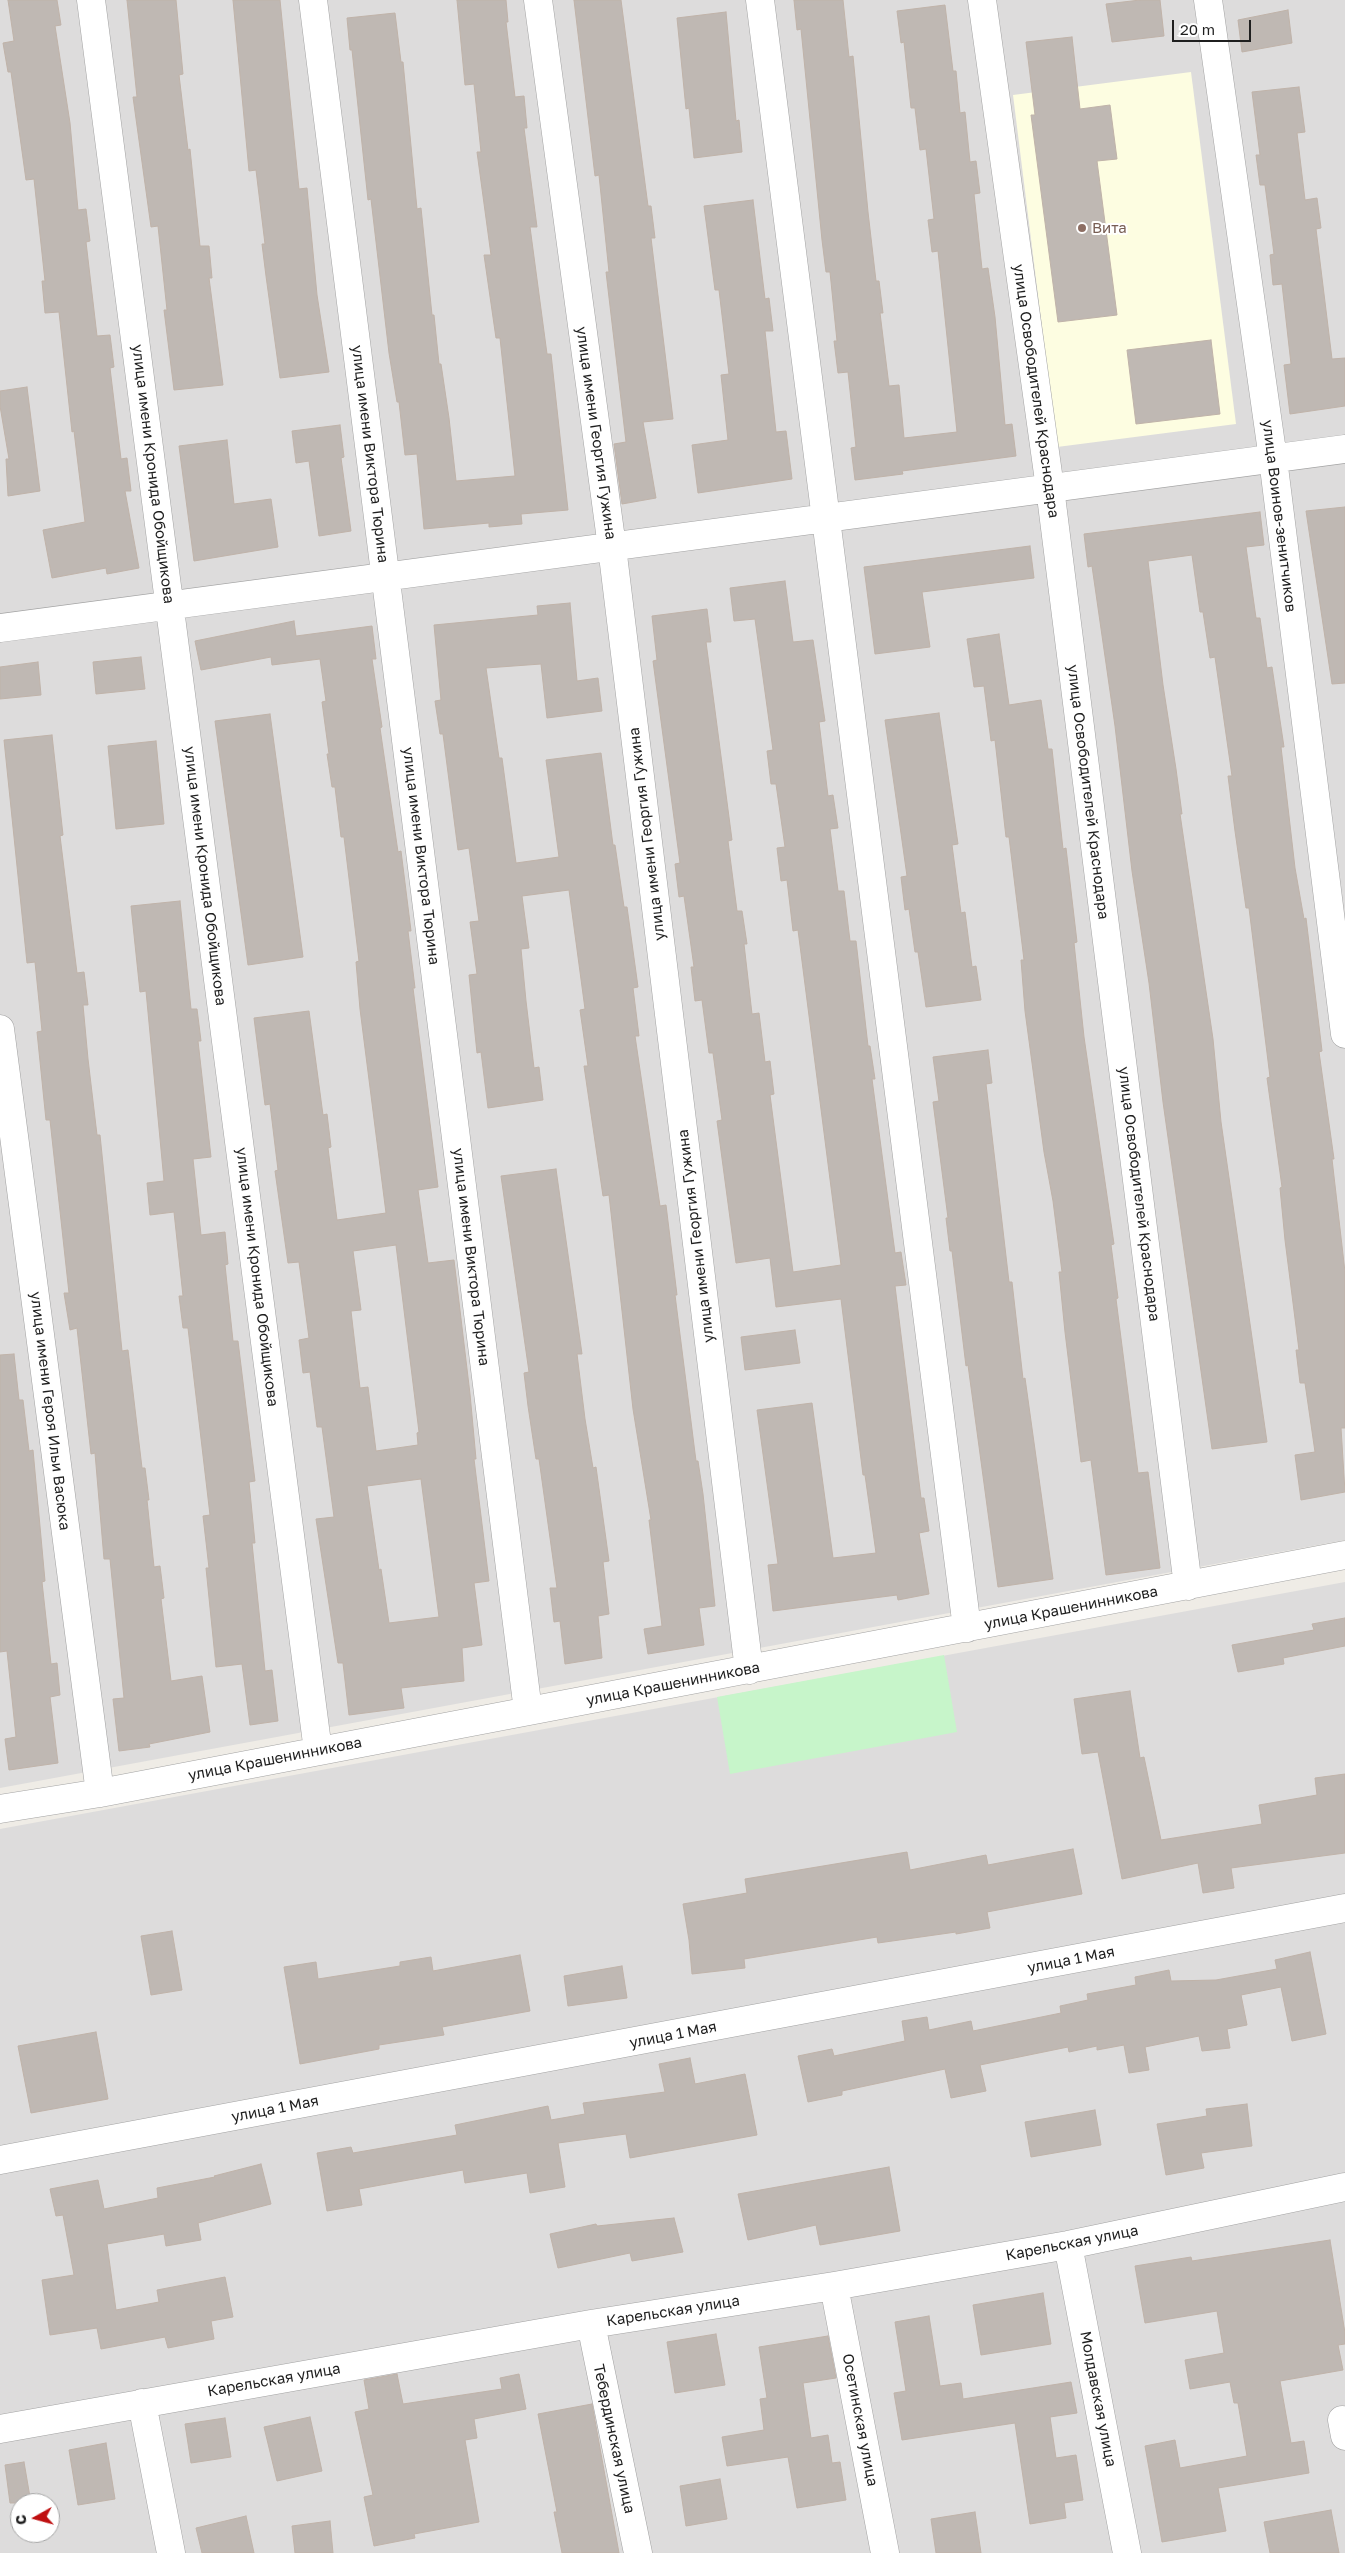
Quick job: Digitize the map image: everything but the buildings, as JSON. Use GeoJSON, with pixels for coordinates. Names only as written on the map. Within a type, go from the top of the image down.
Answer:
{"type":"FeatureCollection","features":[{"type":"Feature","properties":{"kind":"street","name":"улица имени Кронида Обойщикова"},"geometry":{"type":"LineString","coordinates":[[91,0],[318,1751]]}},
{"type":"Feature","properties":{"kind":"street","name":"улица имени Виктора Тюрина"},"geometry":{"type":"LineString","coordinates":[[313,0],[528,1711]]}},
{"type":"Feature","properties":{"kind":"street","name":"улица имени Георгия Гужина"},"geometry":{"type":"LineString","coordinates":[[538,0],[612,547],[749,1670]]}},
{"type":"Feature","properties":{"kind":"street"},"geometry":{"type":"LineString","coordinates":[[760,0],[828,518],[967,1628]]}},
{"type":"Feature","properties":{"kind":"street","name":"улица Освободителей Краснодара"},"geometry":{"type":"LineString","coordinates":[[982,0],[1050,488],[1188,1586]]}},
{"type":"Feature","properties":{"kind":"street","name":"улица Воинов-зенитчиков"},"geometry":{"type":"LineString","coordinates":[[1208,0],[1273,459],[1345,1034]]}},
{"type":"Feature","properties":{"kind":"street"},"geometry":{"type":"LineString","coordinates":[[0,628],[1345,449]]}},
{"type":"Feature","properties":{"kind":"street","name":"улица имени Героя Ильи Васюка"},"geometry":{"type":"LineString","coordinates":[[0,1029],[100,1793]]}},
{"type":"Feature","properties":{"kind":"street","name":"улица Крашенинникова"},"geometry":{"type":"LineString","coordinates":[[0,1809],[100,1793],[1345,1555]]}},
{"type":"Feature","properties":{"kind":"street","name":"улица 1 Мая"},"geometry":{"type":"LineString","coordinates":[[0,2160],[1345,1908]]}},
{"type":"Feature","properties":{"kind":"street","name":"Карельская улица"},"geometry":{"type":"LineString","coordinates":[[0,2429],[591,2324],[834,2286],[1068,2246],[1345,2187]]}},
{"type":"Feature","properties":{"kind":"street","name":"Молдавская улица"},"geometry":{"type":"LineString","coordinates":[[1068,2246],[1127,2553]]}},
{"type":"Feature","properties":{"kind":"street","name":"Осетинская улица"},"geometry":{"type":"LineString","coordinates":[[834,2286],[885,2553]]}},
{"type":"Feature","properties":{"kind":"street","name":"Тебердинская улица"},"geometry":{"type":"LineString","coordinates":[[591,2324],[638,2553]]}},
{"type":"Feature","properties":{"kind":"street"},"geometry":{"type":"LineString","coordinates":[[142,2403],[171,2553]]}},
{"type":"Feature","properties":{"kind":"shaded area"},"geometry":{"type":"Polygon","coordinates":[[[0,0],[1345,0],[1345,1540],[0,1788],[0,0]]]}},
{"type":"Feature","properties":{"kind":"shaded area"},"geometry":{"type":"Polygon","coordinates":[[[1191,72],[1236,424],[1057,447],[1013,95],[1191,72]]]}},
{"type":"Feature","properties":{"kind":"shaded area"},"geometry":{"type":"Polygon","coordinates":[[[1345,1582],[1345,2553],[0,2553],[0,1829],[1345,1582]]]}},
{"type":"Feature","properties":{"kind":"green space"},"geometry":{"type":"Polygon","coordinates":[[[944,1655],[957,1732],[730,1774],[717,1697],[944,1655]]]}},
{"type":"Feature","properties":{"kind":"place","name":"Вита"},"geometry":{"type":"Point","coordinates":[1082,228]}}]}
